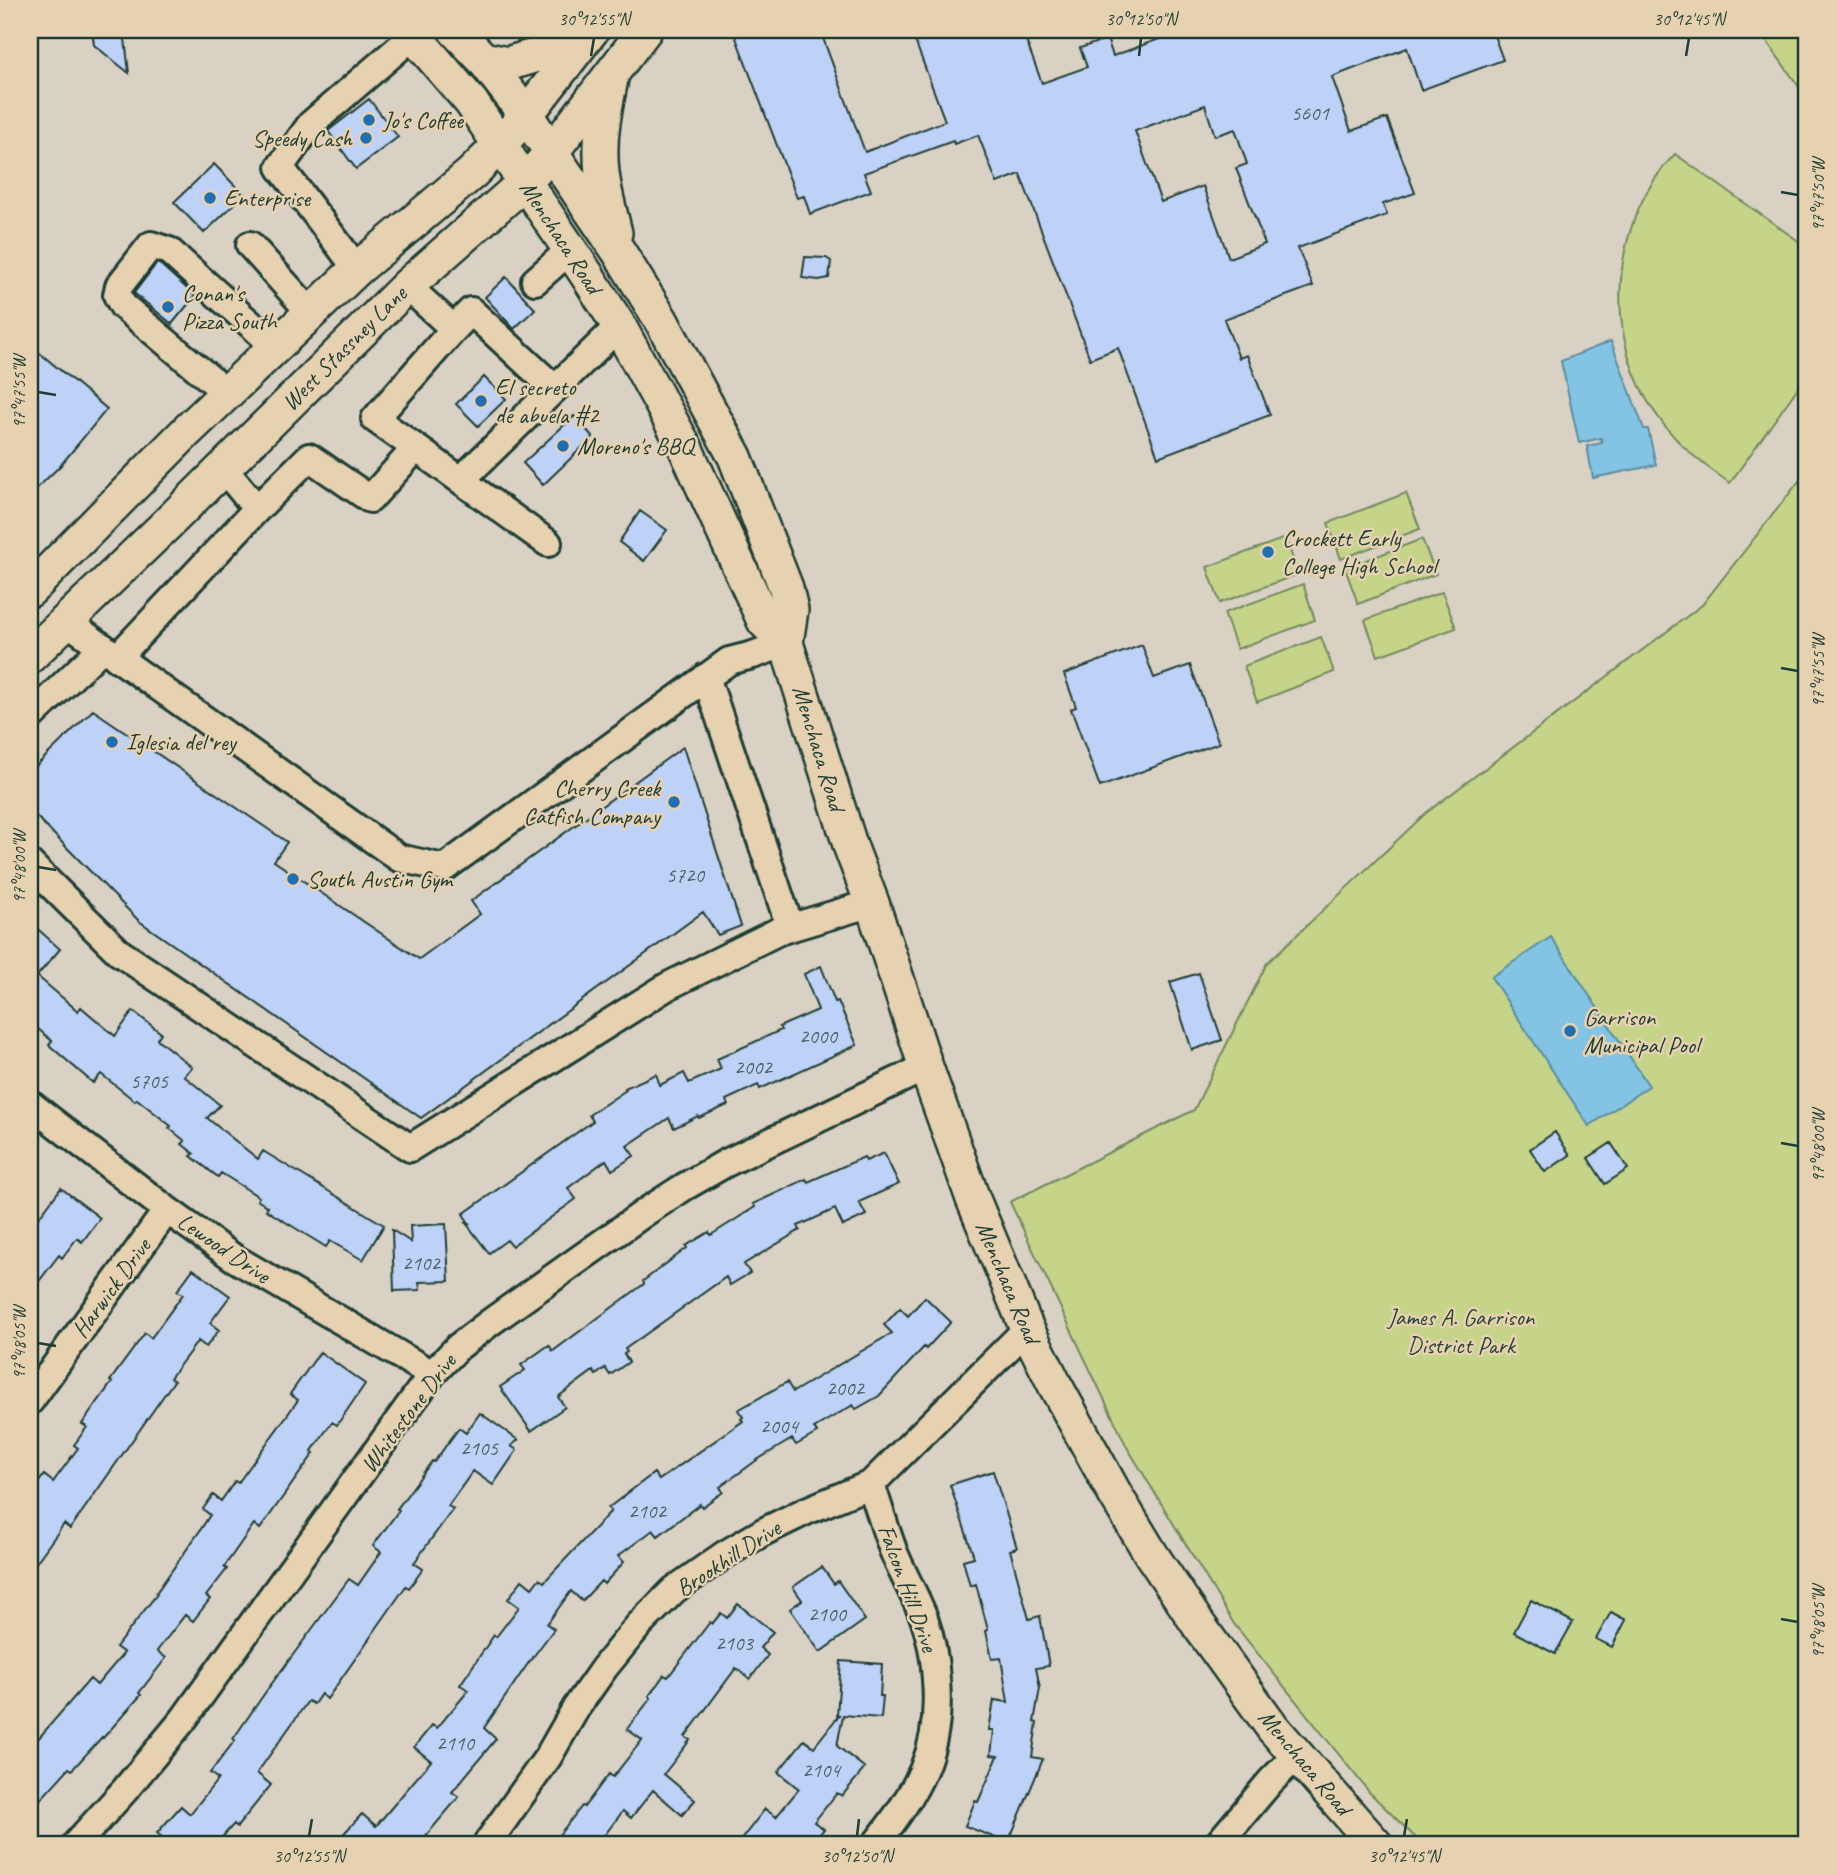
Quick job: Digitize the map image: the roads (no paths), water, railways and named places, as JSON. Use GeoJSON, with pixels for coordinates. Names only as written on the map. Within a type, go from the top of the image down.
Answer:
{"type":"FeatureCollection","features":[{"type":"Feature","properties":{"kind":"main road","name":"Menchaca Road"},"geometry":{"type":"LineString","coordinates":[[455,30],[483,59],[526,115],[619,252],[660,320],[735,457],[786,588],[791,610],[786,643],[851,848],[926,1067],[973,1199],[1027,1329],[1055,1385],[1151,1554],[1200,1627],[1273,1728],[1376,1845]]}},
{"type":"Feature","properties":{"kind":"main road","name":"West Stassney Lane"},"geometry":{"type":"LineString","coordinates":[[32,651],[66,621],[407,286],[525,182],[551,153],[645,30]]}},
{"type":"Feature","properties":{"kind":"main road","name":"Menchaca Road"},"geometry":{"type":"LineString","coordinates":[[412,33],[471,102],[618,326],[685,447],[764,621],[786,643]]}},
{"type":"Feature","properties":{"kind":"main road"},"geometry":{"type":"LineString","coordinates":[[483,59],[508,64],[587,35]]}},
{"type":"Feature","properties":{"kind":"main road","name":"West Stassney Lane"},"geometry":{"type":"LineString","coordinates":[[30,590],[187,431],[357,269],[472,173],[526,115],[587,35]]}},
{"type":"Feature","properties":{"kind":"main road"},"geometry":{"type":"LineString","coordinates":[[613,71],[604,111],[600,152],[606,197],[619,252]]}},
{"type":"Feature","properties":{"kind":"main road"},"geometry":{"type":"LineString","coordinates":[[227,393],[253,438]]}},
{"type":"Feature","properties":{"kind":"street"},"geometry":{"type":"LineString","coordinates":[[357,269],[280,167],[311,124],[412,33]]}},
{"type":"Feature","properties":{"kind":"street"},"geometry":{"type":"LineString","coordinates":[[227,393],[123,306],[117,295],[119,286],[151,245],[169,251],[276,347]]}},
{"type":"Feature","properties":{"kind":"street"},"geometry":{"type":"LineString","coordinates":[[250,245],[311,313]]}},
{"type":"Feature","properties":{"kind":"street"},"geometry":{"type":"LineString","coordinates":[[535,281],[570,250]]}},
{"type":"Feature","properties":{"kind":"street"},"geometry":{"type":"LineString","coordinates":[[407,286],[454,329]]}},
{"type":"Feature","properties":{"kind":"street"},"geometry":{"type":"LineString","coordinates":[[548,543],[375,419],[471,311],[554,387]]}},
{"type":"Feature","properties":{"kind":"street"},"geometry":{"type":"LineString","coordinates":[[461,480],[618,326]]}},
{"type":"Feature","properties":{"kind":"street"},"geometry":{"type":"LineString","coordinates":[[30,717],[110,653],[309,457],[370,499],[416,447]]}},
{"type":"Feature","properties":{"kind":"street"},"geometry":{"type":"LineString","coordinates":[[223,468],[257,509]]}},
{"type":"Feature","properties":{"kind":"street"},"geometry":{"type":"LineString","coordinates":[[66,621],[399,858],[444,868],[729,661],[786,643]]}},
{"type":"Feature","properties":{"kind":"street"},"geometry":{"type":"LineString","coordinates":[[706,677],[790,928]]}},
{"type":"Feature","properties":{"kind":"street"},"geometry":{"type":"LineString","coordinates":[[30,864],[120,953],[410,1148],[668,986],[779,931],[872,903]]}},
{"type":"Feature","properties":{"kind":"street","name":"Whitestone Drive"},"geometry":{"type":"LineString","coordinates":[[75,1845],[183,1720],[432,1374],[458,1347],[684,1187],[726,1163],[926,1067]]}},
{"type":"Feature","properties":{"kind":"street","name":"Lewood Drive"},"geometry":{"type":"LineString","coordinates":[[30,1104],[234,1258],[432,1374]]}},
{"type":"Feature","properties":{"kind":"street","name":"Harwick Drive"},"geometry":{"type":"LineString","coordinates":[[30,1401],[167,1210]]}},
{"type":"Feature","properties":{"kind":"street","name":"Brookhill Drive"},"geometry":{"type":"LineString","coordinates":[[486,1845],[548,1757],[576,1708],[604,1668],[639,1625],[674,1590],[763,1532],[871,1484],[1027,1329]]}},
{"type":"Feature","properties":{"kind":"street","name":"Falcon Hill Drive"},"geometry":{"type":"LineString","coordinates":[[871,1484],[893,1549],[924,1619],[931,1642],[938,1696],[937,1723],[923,1772],[908,1801],[875,1845]]}},
{"type":"Feature","properties":{"kind":"street"},"geometry":{"type":"LineString","coordinates":[[1217,1845],[1270,1782],[1297,1755]]}},
{"type":"Feature","properties":{"kind":"water"},"geometry":{"type":"Polygon","coordinates":[[[1611,341],[1644,429],[1648,429],[1656,465],[1593,478],[1587,446],[1602,443],[1601,438],[1579,443],[1561,361],[1611,341]]]}},
{"type":"Feature","properties":{"kind":"water","name":"Garrison Municipal Pool"},"geometry":{"type":"Polygon","coordinates":[[[1551,937],[1649,1086],[1589,1126],[1491,977],[1551,937]]]}},
{"type":"Feature","properties":{"kind":"place","name":"Jo's Coffee"},"geometry":{"type":"Point","coordinates":[369,120]}},
{"type":"Feature","properties":{"kind":"place","name":"Speedy Cash"},"geometry":{"type":"Point","coordinates":[366,138]}},
{"type":"Feature","properties":{"kind":"place","name":"Enterprise"},"geometry":{"type":"Point","coordinates":[210,198]}},
{"type":"Feature","properties":{"kind":"place","name":"Conan's Pizza South"},"geometry":{"type":"Point","coordinates":[168,307]}},
{"type":"Feature","properties":{"kind":"place","name":"El secreto de abuela #2"},"geometry":{"type":"Point","coordinates":[481,401]}},
{"type":"Feature","properties":{"kind":"place","name":"Moreno's BBQ"},"geometry":{"type":"Point","coordinates":[563,446]}},
{"type":"Feature","properties":{"kind":"place","name":"Crockett Early College High School"},"geometry":{"type":"Point","coordinates":[1268,552]}},
{"type":"Feature","properties":{"kind":"place","name":"Iglesia del rey"},"geometry":{"type":"Point","coordinates":[112,742]}},
{"type":"Feature","properties":{"kind":"place","name":"Cherry Creek Catfish Company"},"geometry":{"type":"Point","coordinates":[674,802]}},
{"type":"Feature","properties":{"kind":"place","name":"South Austin Gym"},"geometry":{"type":"Point","coordinates":[293,879]}},
{"type":"Feature","properties":{"kind":"place","name":"Garrison Municipal Pool"},"geometry":{"type":"Point","coordinates":[1570,1031]}},
{"type":"Feature","properties":{"kind":"park label","name":"James A. Garrison District Park"},"geometry":{"type":"Point","coordinates":[1461,1331]}}]}
